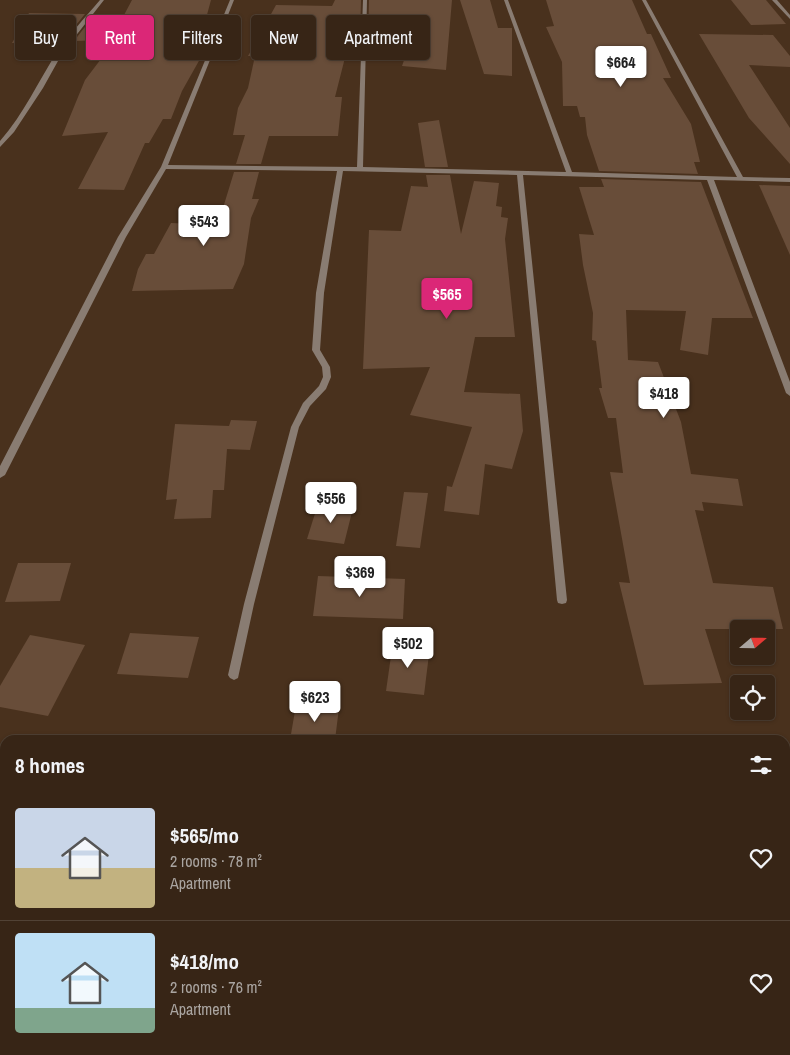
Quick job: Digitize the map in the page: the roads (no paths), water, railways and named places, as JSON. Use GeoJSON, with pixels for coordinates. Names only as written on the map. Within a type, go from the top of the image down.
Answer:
{"type":"FeatureCollection","features":[{"type":"Feature","properties":{"kind":"street"},"geometry":{"type":"LineString","coordinates":[[0,144],[11,132],[40,88],[61,51],[102,0]]}},
{"type":"Feature","properties":{"kind":"street"},"geometry":{"type":"LineString","coordinates":[[0,475],[122,237],[164,167],[232,0]]}},
{"type":"Feature","properties":{"kind":"street"},"geometry":{"type":"LineString","coordinates":[[360,169],[365,0]]}},
{"type":"Feature","properties":{"kind":"street"},"geometry":{"type":"LineString","coordinates":[[506,0],[570,175]]}},
{"type":"Feature","properties":{"kind":"street"},"geometry":{"type":"LineString","coordinates":[[644,0],[741,179]]}},
{"type":"Feature","properties":{"kind":"street"},"geometry":{"type":"LineString","coordinates":[[774,0],[790,18]]}},
{"type":"Feature","properties":{"kind":"street"},"geometry":{"type":"LineString","coordinates":[[164,167],[360,169],[790,180]]}},
{"type":"Feature","properties":{"kind":"street"},"geometry":{"type":"LineString","coordinates":[[234,675],[249,604],[295,428],[306,405],[323,387],[327,377],[326,367],[316,350],[320,294],[340,169]]}},
{"type":"Feature","properties":{"kind":"street"},"geometry":{"type":"LineString","coordinates":[[520,174],[562,600]]}},
{"type":"Feature","properties":{"kind":"street"},"geometry":{"type":"LineString","coordinates":[[710,178],[790,393]]}}]}
